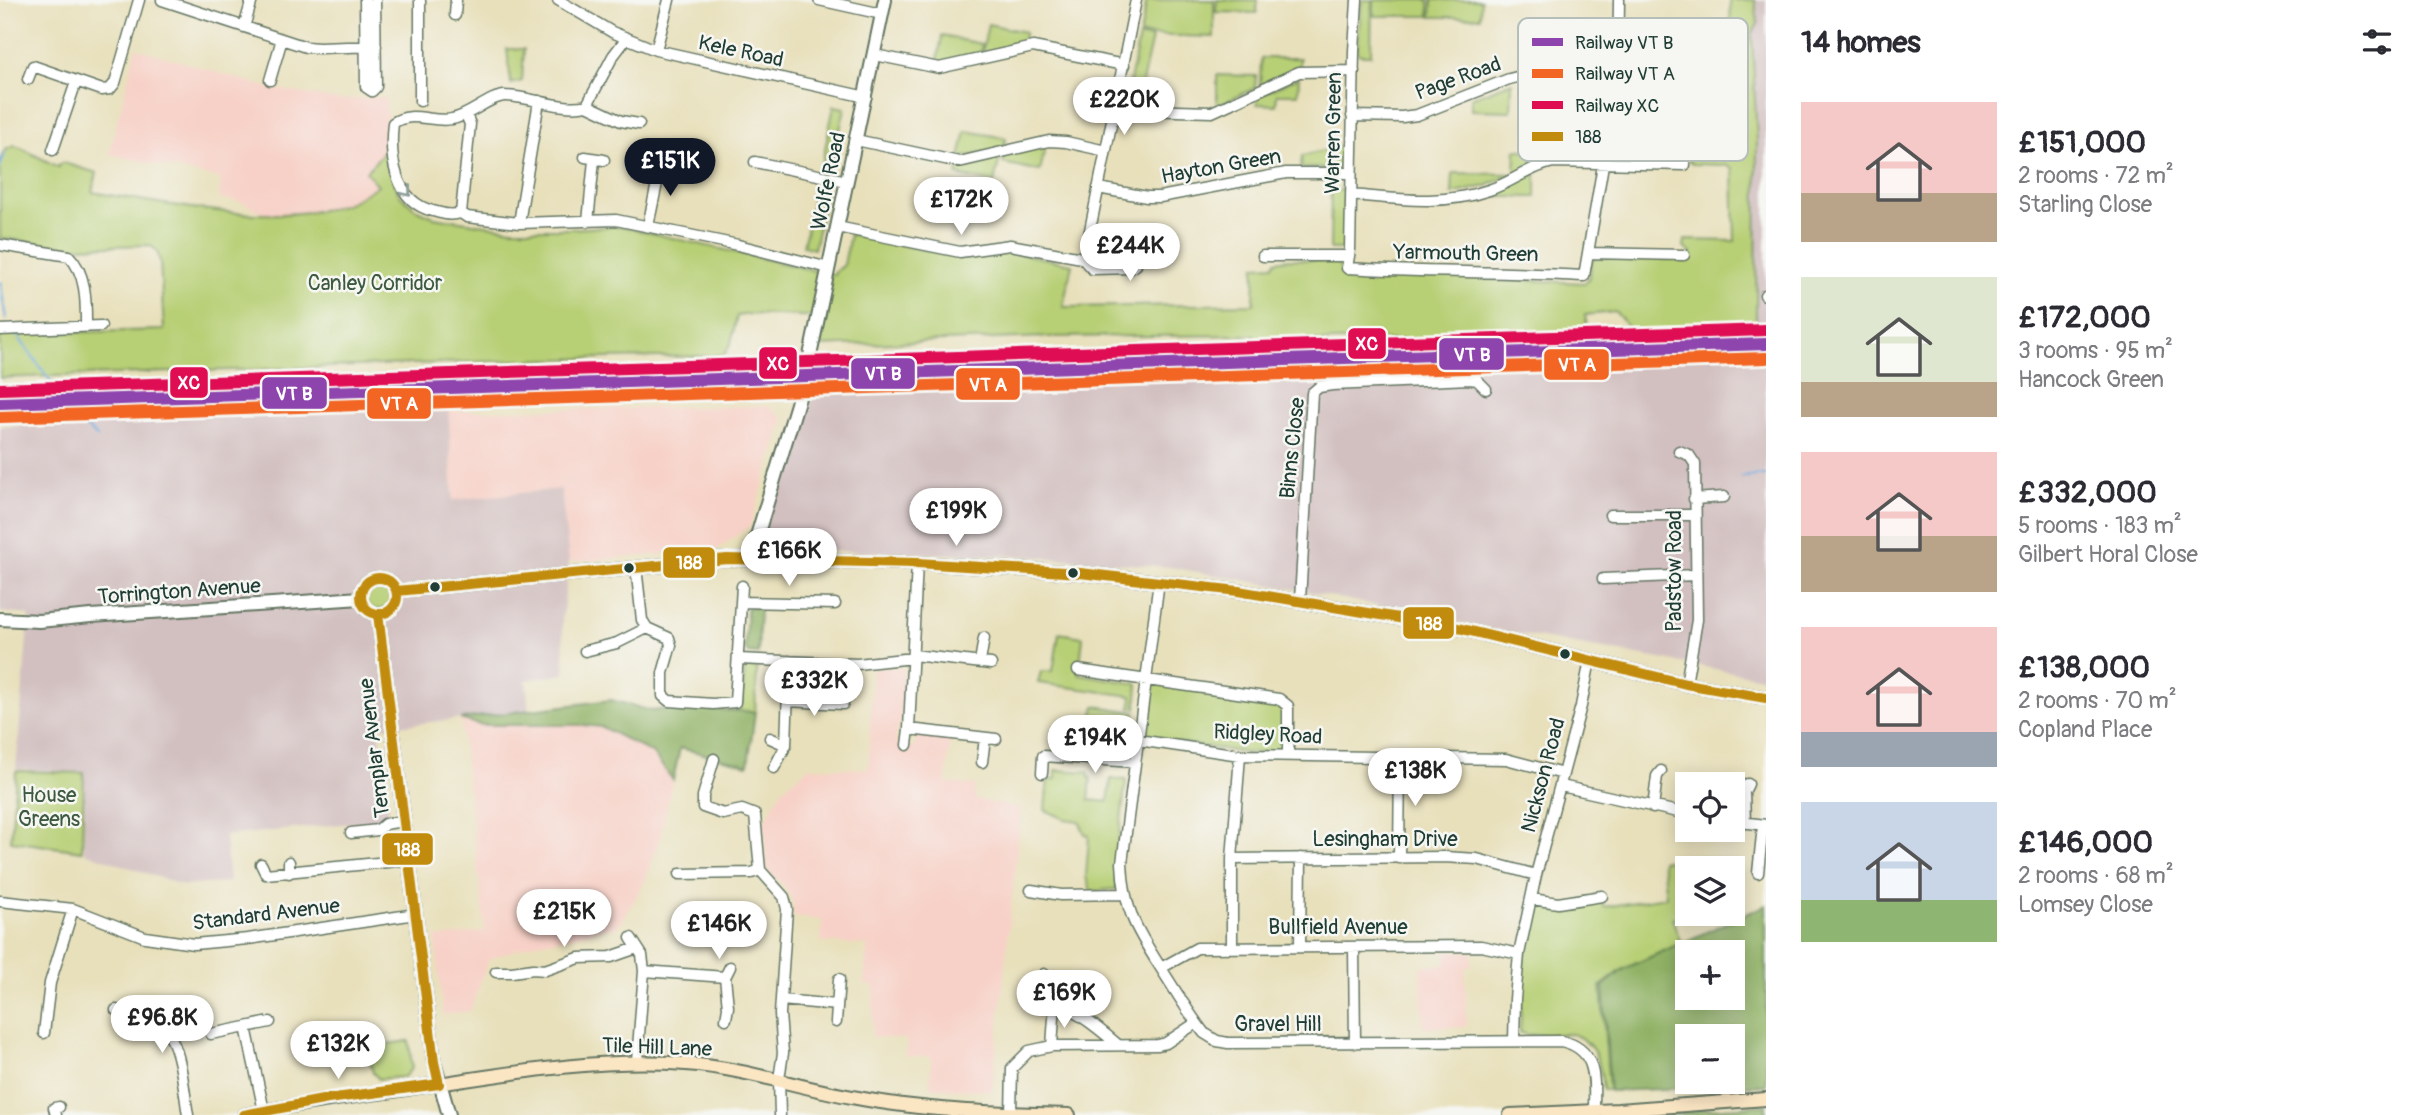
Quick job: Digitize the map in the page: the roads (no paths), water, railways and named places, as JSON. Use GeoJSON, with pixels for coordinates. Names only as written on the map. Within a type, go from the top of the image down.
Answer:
{"type":"FeatureCollection","features":[{"type":"Feature","properties":{"kind":"main road","name":"Tile Hill Lane"},"geometry":{"type":"LineString","coordinates":[[244,1115],[328,1099],[586,1064],[637,1062],[688,1064],[779,1079],[906,1110],[1069,1115]]}},
{"type":"Feature","properties":{"kind":"main road"},"geometry":{"type":"LineString","coordinates":[[1510,1115],[1594,1112],[1766,1099]]}},
{"type":"Feature","properties":{"kind":"street"},"geometry":{"type":"LineString","coordinates":[[28,79],[33,66],[102,90],[110,89],[115,83],[139,0]]}},
{"type":"Feature","properties":{"kind":"street"},"geometry":{"type":"LineString","coordinates":[[162,0],[312,48],[371,47]]}},
{"type":"Feature","properties":{"kind":"street"},"geometry":{"type":"LineString","coordinates":[[244,27],[252,0]]}},
{"type":"Feature","properties":{"kind":"street"},"geometry":{"type":"LineString","coordinates":[[365,0],[371,47]]}},
{"type":"Feature","properties":{"kind":"street"},"geometry":{"type":"LineString","coordinates":[[371,47],[375,0]]}},
{"type":"Feature","properties":{"kind":"street"},"geometry":{"type":"LineString","coordinates":[[420,0],[420,101]]}},
{"type":"Feature","properties":{"kind":"street"},"geometry":{"type":"LineString","coordinates":[[455,15],[456,0]]}},
{"type":"Feature","properties":{"kind":"street","name":"Kele Road"},"geometry":{"type":"LineString","coordinates":[[558,0],[612,32],[656,50],[866,97]]}},
{"type":"Feature","properties":{"kind":"street"},"geometry":{"type":"LineString","coordinates":[[656,50],[669,0]]}},
{"type":"Feature","properties":{"kind":"street"},"geometry":{"type":"LineString","coordinates":[[819,0],[882,14]]}},
{"type":"Feature","properties":{"kind":"street","name":"Wolfe Road"},"geometry":{"type":"LineString","coordinates":[[807,369],[885,0]]}},
{"type":"Feature","properties":{"kind":"street"},"geometry":{"type":"LineString","coordinates":[[1082,258],[1085,255],[1136,0]]}},
{"type":"Feature","properties":{"kind":"street","name":"Warren Green"},"geometry":{"type":"LineString","coordinates":[[1347,268],[1357,0]]}},
{"type":"Feature","properties":{"kind":"street"},"geometry":{"type":"LineString","coordinates":[[1619,0],[1619,18]]}},
{"type":"Feature","properties":{"kind":"street"},"geometry":{"type":"LineString","coordinates":[[270,80],[282,39]]}},
{"type":"Feature","properties":{"kind":"street"},"geometry":{"type":"LineString","coordinates":[[587,105],[613,56],[626,39]]}},
{"type":"Feature","properties":{"kind":"street"},"geometry":{"type":"LineString","coordinates":[[874,55],[939,68],[1033,47],[1124,65]]}},
{"type":"Feature","properties":{"kind":"street"},"geometry":{"type":"LineString","coordinates":[[1115,106],[1141,110],[1212,112],[1299,72],[1354,71]]}},
{"type":"Feature","properties":{"kind":"street","name":"Page Road"},"geometry":{"type":"LineString","coordinates":[[1352,116],[1417,115],[1518,77]]}},
{"type":"Feature","properties":{"kind":"street"},"geometry":{"type":"LineString","coordinates":[[53,150],[76,82]]}},
{"type":"Feature","properties":{"kind":"street"},"geometry":{"type":"LineString","coordinates":[[639,124],[621,121],[587,105],[575,108],[503,95],[466,115],[450,120],[408,117],[393,123],[397,178],[402,191],[410,199],[427,209],[451,215],[461,213],[467,217],[519,223],[616,220],[829,268]]}},
{"type":"Feature","properties":{"kind":"street"},"geometry":{"type":"LineString","coordinates":[[519,223],[539,101]]}},
{"type":"Feature","properties":{"kind":"street"},"geometry":{"type":"LineString","coordinates":[[461,213],[470,124],[466,115]]}},
{"type":"Feature","properties":{"kind":"street"},"geometry":{"type":"LineString","coordinates":[[856,141],[959,162],[1049,141],[1106,151]]}},
{"type":"Feature","properties":{"kind":"street"},"geometry":{"type":"LineString","coordinates":[[588,222],[594,159]]}},
{"type":"Feature","properties":{"kind":"street"},"geometry":{"type":"LineString","coordinates":[[755,162],[848,181]]}},
{"type":"Feature","properties":{"kind":"street"},"geometry":{"type":"LineString","coordinates":[[1604,162],[1589,253],[1684,255]]}},
{"type":"Feature","properties":{"kind":"street"},"geometry":{"type":"LineString","coordinates":[[1351,195],[1411,202],[1446,200],[1490,190],[1549,163],[1685,165]]}},
{"type":"Feature","properties":{"kind":"street"},"geometry":{"type":"LineString","coordinates":[[648,226],[662,164]]}},
{"type":"Feature","properties":{"kind":"street","name":"Hayton Green"},"geometry":{"type":"LineString","coordinates":[[1098,187],[1139,196],[1160,197],[1286,173],[1351,173]]}},
{"type":"Feature","properties":{"kind":"street"},"geometry":{"type":"LineString","coordinates":[[837,227],[960,252],[1010,245],[1082,258],[1092,269],[1131,268],[1136,265],[1136,228]]}},
{"type":"Feature","properties":{"kind":"street"},"geometry":{"type":"LineString","coordinates":[[0,245],[69,257],[78,266],[83,285],[86,326]]}},
{"type":"Feature","properties":{"kind":"street","name":"Yarmouth Green"},"geometry":{"type":"LineString","coordinates":[[1347,268],[1584,276],[1589,253]]}},
{"type":"Feature","properties":{"kind":"street"},"geometry":{"type":"LineString","coordinates":[[1263,256],[1349,256]]}},
{"type":"Feature","properties":{"kind":"street"},"geometry":{"type":"LineString","coordinates":[[0,330],[101,326]]}},
{"type":"Feature","properties":{"kind":"street","name":"Binns Close"},"geometry":{"type":"LineString","coordinates":[[1300,600],[1312,393],[1319,387],[1332,385],[1470,379],[1477,380],[1486,389]]}},
{"type":"Feature","properties":{"kind":"street"},"geometry":{"type":"LineString","coordinates":[[750,559],[803,384]]}},
{"type":"Feature","properties":{"kind":"street","name":"Padstow Road"},"geometry":{"type":"LineString","coordinates":[[1679,451],[1689,455],[1695,464],[1697,620],[1686,684]]}},
{"type":"Feature","properties":{"kind":"street","name":"Padstow Road"},"geometry":{"type":"LineString","coordinates":[[1694,499],[1724,497]]}},
{"type":"Feature","properties":{"kind":"street"},"geometry":{"type":"LineString","coordinates":[[1610,515],[1694,515]]}},
{"type":"Feature","properties":{"kind":"street"},"geometry":{"type":"LineString","coordinates":[[397,592],[690,561],[750,559],[917,563],[1080,573],[1300,600],[1458,628],[1686,684],[1766,698]]}},
{"type":"Feature","properties":{"kind":"street"},"geometry":{"type":"LineString","coordinates":[[907,746],[917,563]]}},
{"type":"Feature","properties":{"kind":"street"},"geometry":{"type":"LineString","coordinates":[[636,568],[642,620],[647,628],[669,638],[671,645],[663,673],[663,696],[669,701],[713,704],[735,702],[742,586]]}},
{"type":"Feature","properties":{"kind":"street"},"geometry":{"type":"LineString","coordinates":[[1603,579],[1696,575]]}},
{"type":"Feature","properties":{"kind":"street"},"geometry":{"type":"LineString","coordinates":[[377,578],[392,583],[397,592],[394,607],[388,612],[377,614],[365,608],[361,598],[365,584],[377,578]]}},
{"type":"Feature","properties":{"kind":"street","name":"Gravel Hill"},"geometry":{"type":"LineString","coordinates":[[1159,581],[1122,863],[1125,894],[1136,929],[1196,1023],[1208,1036],[1228,1043],[1561,1041],[1580,1048],[1590,1062],[1594,1112]]}},
{"type":"Feature","properties":{"kind":"street","name":"Torrington Avenue"},"geometry":{"type":"LineString","coordinates":[[0,619],[40,621],[361,598]]}},
{"type":"Feature","properties":{"kind":"street"},"geometry":{"type":"LineString","coordinates":[[742,602],[835,604]]}},
{"type":"Feature","properties":{"kind":"street","name":"Templar Avenue"},"geometry":{"type":"LineString","coordinates":[[377,614],[434,1062],[449,1115]]}},
{"type":"Feature","properties":{"kind":"street"},"geometry":{"type":"LineString","coordinates":[[585,651],[618,643],[647,628]]}},
{"type":"Feature","properties":{"kind":"street"},"geometry":{"type":"LineString","coordinates":[[980,662],[984,638]]}},
{"type":"Feature","properties":{"kind":"street"},"geometry":{"type":"LineString","coordinates":[[739,659],[857,664],[913,657],[991,664]]}},
{"type":"Feature","properties":{"kind":"street","name":"Nickson Road"},"geometry":{"type":"LineString","coordinates":[[1514,1041],[1519,954],[1590,660]]}},
{"type":"Feature","properties":{"kind":"street"},"geometry":{"type":"LineString","coordinates":[[774,768],[786,745],[789,661]]}},
{"type":"Feature","properties":{"kind":"street"},"geometry":{"type":"LineString","coordinates":[[1078,670],[1279,699],[1288,706],[1289,757]]}},
{"type":"Feature","properties":{"kind":"street"},"geometry":{"type":"LineString","coordinates":[[788,701],[843,704]]}},
{"type":"Feature","properties":{"kind":"street"},"geometry":{"type":"LineString","coordinates":[[909,729],[996,739]]}},
{"type":"Feature","properties":{"kind":"street"},"geometry":{"type":"LineString","coordinates":[[770,738],[786,745]]}},
{"type":"Feature","properties":{"kind":"street"},"geometry":{"type":"LineString","coordinates":[[982,762],[985,738]]}},
{"type":"Feature","properties":{"kind":"street","name":"Ridgley Road"},"geometry":{"type":"LineString","coordinates":[[1138,740],[1240,755],[1506,758],[1563,774]]}},
{"type":"Feature","properties":{"kind":"street"},"geometry":{"type":"LineString","coordinates":[[1232,948],[1232,859],[1240,755]]}},
{"type":"Feature","properties":{"kind":"street"},"geometry":{"type":"LineString","coordinates":[[1042,774],[1043,756],[1135,762]]}},
{"type":"Feature","properties":{"kind":"street"},"geometry":{"type":"LineString","coordinates":[[1399,858],[1400,758]]}},
{"type":"Feature","properties":{"kind":"street"},"geometry":{"type":"LineString","coordinates":[[714,759],[703,796],[704,807],[723,814],[742,810],[755,815],[760,870],[783,897],[787,909],[780,1029],[783,1053],[779,1079],[780,1115]]}},
{"type":"Feature","properties":{"kind":"street"},"geometry":{"type":"LineString","coordinates":[[1653,808],[1657,776],[1661,771]]}},
{"type":"Feature","properties":{"kind":"street"},"geometry":{"type":"LineString","coordinates":[[1745,790],[1748,784]]}},
{"type":"Feature","properties":{"kind":"street"},"geometry":{"type":"LineString","coordinates":[[1561,786],[1675,812]]}},
{"type":"Feature","properties":{"kind":"street"},"geometry":{"type":"LineString","coordinates":[[351,833],[377,830],[385,824],[402,821]]}},
{"type":"Feature","properties":{"kind":"street"},"geometry":{"type":"LineString","coordinates":[[1745,823],[1764,825],[1758,873]]}},
{"type":"Feature","properties":{"kind":"street"},"geometry":{"type":"LineString","coordinates":[[1300,947],[1301,858]]}},
{"type":"Feature","properties":{"kind":"street","name":"Lesingham Drive"},"geometry":{"type":"LineString","coordinates":[[1232,859],[1477,859],[1536,875]]}},
{"type":"Feature","properties":{"kind":"street"},"geometry":{"type":"LineString","coordinates":[[261,864],[266,874],[289,867],[408,860]]}},
{"type":"Feature","properties":{"kind":"street"},"geometry":{"type":"LineString","coordinates":[[680,874],[752,873],[760,870]]}},
{"type":"Feature","properties":{"kind":"street"},"geometry":{"type":"LineString","coordinates":[[1031,890],[1061,895],[1125,894]]}},
{"type":"Feature","properties":{"kind":"street"},"geometry":{"type":"LineString","coordinates":[[1532,899],[1558,903],[1602,896]]}},
{"type":"Feature","properties":{"kind":"street","name":"Standard Avenue"},"geometry":{"type":"LineString","coordinates":[[0,901],[74,909],[145,936],[194,944],[248,939],[416,914]]}},
{"type":"Feature","properties":{"kind":"street"},"geometry":{"type":"LineString","coordinates":[[44,1033],[50,983],[74,909]]}},
{"type":"Feature","properties":{"kind":"street"},"geometry":{"type":"LineString","coordinates":[[631,938],[638,948],[644,971],[637,1062]]}},
{"type":"Feature","properties":{"kind":"street","name":"Bullfield Avenue"},"geometry":{"type":"LineString","coordinates":[[1161,968],[1192,949],[1481,946],[1519,954]]}},
{"type":"Feature","properties":{"kind":"street"},"geometry":{"type":"LineString","coordinates":[[1354,947],[1355,1042]]}},
{"type":"Feature","properties":{"kind":"street"},"geometry":{"type":"LineString","coordinates":[[496,972],[545,970],[579,958],[611,957],[638,948]]}},
{"type":"Feature","properties":{"kind":"street"},"geometry":{"type":"LineString","coordinates":[[644,971],[727,972],[726,1019]]}},
{"type":"Feature","properties":{"kind":"street"},"geometry":{"type":"LineString","coordinates":[[1044,974],[1044,983],[1055,1003],[1052,1046]]}},
{"type":"Feature","properties":{"kind":"street"},"geometry":{"type":"LineString","coordinates":[[836,1022],[839,979]]}},
{"type":"Feature","properties":{"kind":"street"},"geometry":{"type":"LineString","coordinates":[[781,1000],[837,1005]]}},
{"type":"Feature","properties":{"kind":"street"},"geometry":{"type":"LineString","coordinates":[[1055,1003],[1084,1018],[1116,1044]]}},
{"type":"Feature","properties":{"kind":"street"},"geometry":{"type":"LineString","coordinates":[[728,1007],[740,1007]]}},
{"type":"Feature","properties":{"kind":"street"},"geometry":{"type":"LineString","coordinates":[[116,1010],[162,1027],[173,1040],[188,1115]]}},
{"type":"Feature","properties":{"kind":"street"},"geometry":{"type":"LineString","coordinates":[[129,1030],[135,1016]]}},
{"type":"Feature","properties":{"kind":"street"},"geometry":{"type":"LineString","coordinates":[[211,1034],[270,1022]]}},
{"type":"Feature","properties":{"kind":"street"},"geometry":{"type":"LineString","coordinates":[[1011,1113],[1012,1068],[1029,1051],[1052,1046],[1166,1043],[1196,1023]]}},
{"type":"Feature","properties":{"kind":"street"},"geometry":{"type":"LineString","coordinates":[[246,1027],[264,1111]]}},
{"type":"Feature","properties":{"kind":"waterway"},"geometry":{"type":"LineString","coordinates":[[0,167],[5,152]]}},
{"type":"Feature","properties":{"kind":"waterway"},"geometry":{"type":"LineString","coordinates":[[0,282],[6,318]]}},
{"type":"Feature","properties":{"kind":"waterway"},"geometry":{"type":"LineString","coordinates":[[17,335],[54,386]]}},
{"type":"Feature","properties":{"kind":"waterway"},"geometry":{"type":"LineString","coordinates":[[74,416],[97,437]]}},
{"type":"Feature","properties":{"kind":"waterway"},"geometry":{"type":"LineString","coordinates":[[1742,477],[1766,475]]}},
{"type":"Feature","properties":{"kind":"rail line","name":"XC"},"geometry":{"type":"LineString","coordinates":[[0,389],[1766,330]]}},
{"type":"Feature","properties":{"kind":"park label","name":"Canley Corridor"},"geometry":{"type":"Point","coordinates":[375,283]}},
{"type":"Feature","properties":{"kind":"park label","name":"House Greens"},"geometry":{"type":"Point","coordinates":[49,807]}}]}
